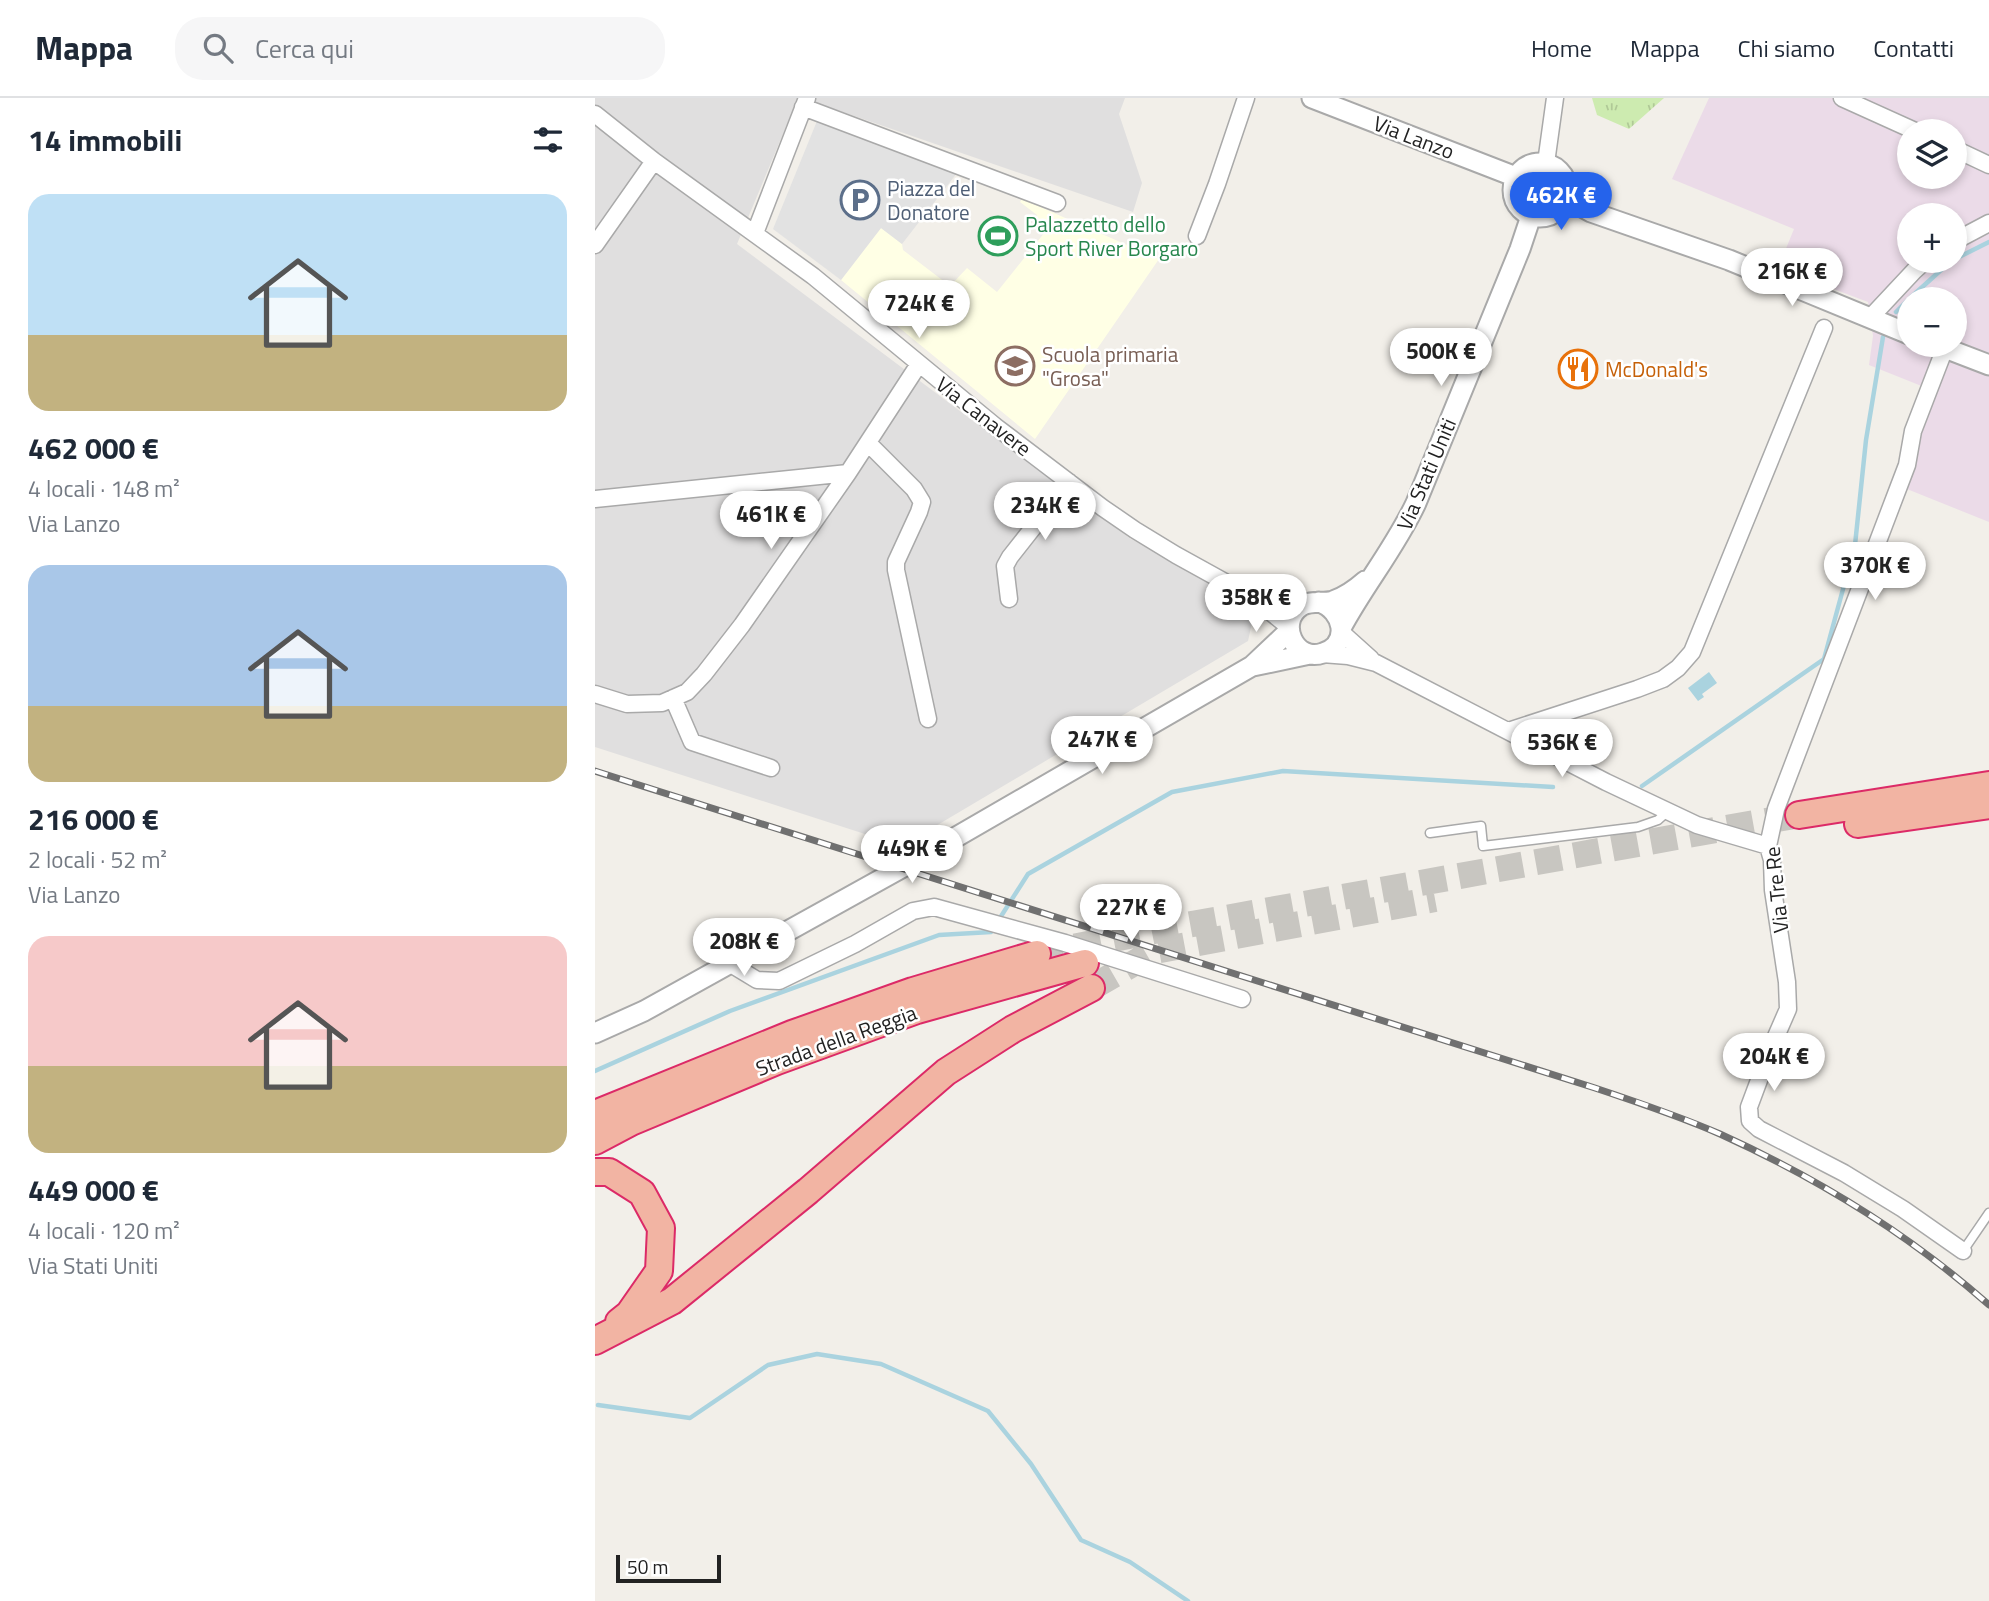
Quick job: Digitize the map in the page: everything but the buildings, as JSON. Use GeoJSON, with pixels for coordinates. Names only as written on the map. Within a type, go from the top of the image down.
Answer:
{"type":"FeatureCollection","features":[{"type":"Feature","properties":{"kind":"highway"},"geometry":{"type":"LineString","coordinates":[[1989,785],[1800,824],[1989,805]]}},
{"type":"Feature","properties":{"kind":"highway"},"geometry":{"type":"LineString","coordinates":[[595,1114],[792,1034],[913,991],[1037,954]]}},
{"type":"Feature","properties":{"kind":"highway","name":"Strada della Reggia"},"geometry":{"type":"LineString","coordinates":[[595,1141],[631,1122],[777,1061],[917,1010],[1088,975],[1013,1029],[946,1072],[808,1191],[671,1301],[595,1342],[629,1314],[659,1271],[661,1228],[642,1192],[609,1172],[595,1172]]}},
{"type":"Feature","properties":{"kind":"highway"},"geometry":{"type":"LineString","coordinates":[[595,1127],[687,1076]]}},
{"type":"Feature","properties":{"kind":"street"},"geometry":{"type":"LineString","coordinates":[[1197,236],[1246,98]]}},
{"type":"Feature","properties":{"kind":"street","name":"Via Lanzo"},"geometry":{"type":"LineString","coordinates":[[1312,98],[1516,177]]}},
{"type":"Feature","properties":{"kind":"street"},"geometry":{"type":"LineString","coordinates":[[1546,163],[1555,98]]}},
{"type":"Feature","properties":{"kind":"street"},"geometry":{"type":"LineString","coordinates":[[1842,98],[1897,123]]}},
{"type":"Feature","properties":{"kind":"street"},"geometry":{"type":"LineString","coordinates":[[755,233],[805,102],[1057,202]]}},
{"type":"Feature","properties":{"kind":"street","name":"Via Canavere"},"geometry":{"type":"LineString","coordinates":[[595,114],[654,161],[813,276],[919,365],[1069,482],[1135,530],[1252,597],[1289,629]]}},
{"type":"Feature","properties":{"kind":"street"},"geometry":{"type":"LineString","coordinates":[[1967,155],[1989,165]]}},
{"type":"Feature","properties":{"kind":"street"},"geometry":{"type":"LineString","coordinates":[[595,245],[654,161]]}},
{"type":"Feature","properties":{"kind":"street"},"geometry":{"type":"LineString","coordinates":[[1546,163],[1564,176],[1566,198],[1563,205],[1552,214],[1545,217],[1531,216],[1521,210],[1514,200],[1512,188],[1520,171],[1532,164],[1546,163]]}},
{"type":"Feature","properties":{"kind":"street"},"geometry":{"type":"LineString","coordinates":[[1566,198],[1591,212],[1729,260],[1897,329]]}},
{"type":"Feature","properties":{"kind":"street","name":"Via Stati Uniti"},"geometry":{"type":"LineString","coordinates":[[1341,630],[1353,605],[1397,541],[1416,503],[1531,216]]}},
{"type":"Feature","properties":{"kind":"street"},"geometry":{"type":"LineString","coordinates":[[1967,235],[1989,223]]}},
{"type":"Feature","properties":{"kind":"street"},"geometry":{"type":"LineString","coordinates":[[1870,318],[1912,273]]}},
{"type":"Feature","properties":{"kind":"street"},"geometry":{"type":"LineString","coordinates":[[1508,731],[1663,679],[1678,668],[1692,652],[1824,328]]}},
{"type":"Feature","properties":{"kind":"street"},"geometry":{"type":"LineString","coordinates":[[1967,356],[1989,365]]}},
{"type":"Feature","properties":{"kind":"street","name":"Via Tre Re"},"geometry":{"type":"LineString","coordinates":[[1937,357],[1913,431],[1907,465],[1776,809],[1768,846],[1787,982],[1788,1009],[1749,1107],[1750,1121],[1759,1129],[1844,1173],[1903,1209],[1963,1251]]}},
{"type":"Feature","properties":{"kind":"street"},"geometry":{"type":"LineString","coordinates":[[595,694],[627,704],[662,703],[687,692],[741,625],[848,473],[919,365]]}},
{"type":"Feature","properties":{"kind":"street"},"geometry":{"type":"LineString","coordinates":[[868,443],[915,489],[922,502],[896,562],[896,570],[928,719]]}},
{"type":"Feature","properties":{"kind":"street"},"geometry":{"type":"LineString","coordinates":[[595,499],[848,473]]}},
{"type":"Feature","properties":{"kind":"street"},"geometry":{"type":"LineString","coordinates":[[1009,599],[1005,566],[1010,556],[1069,482]]}},
{"type":"Feature","properties":{"kind":"street","name":"Via Stati Uniti"},"geometry":{"type":"LineString","coordinates":[[1310,604],[1333,601],[1377,572]]}},
{"type":"Feature","properties":{"kind":"street","name":"Via Canavere"},"geometry":{"type":"LineString","coordinates":[[1252,597],[1271,602],[1310,604]]}},
{"type":"Feature","properties":{"kind":"street"},"geometry":{"type":"LineString","coordinates":[[1376,663],[1341,630],[1337,614],[1332,608],[1310,604],[1292,617],[1289,629],[1291,639],[1302,651],[1348,656],[1376,663],[1697,825],[1768,846]]}},
{"type":"Feature","properties":{"kind":"street"},"geometry":{"type":"LineString","coordinates":[[595,1033],[644,1011],[932,851],[1252,666],[1289,629]]}},
{"type":"Feature","properties":{"kind":"street"},"geometry":{"type":"LineString","coordinates":[[1252,666],[1316,654],[1336,644],[1341,630]]}},
{"type":"Feature","properties":{"kind":"street"},"geometry":{"type":"LineString","coordinates":[[673,698],[692,742],[771,768]]}},
{"type":"Feature","properties":{"kind":"street"},"geometry":{"type":"LineString","coordinates":[[729,963],[757,980],[779,981],[855,944],[913,911],[934,907],[1065,943],[1242,999]]}},
{"type":"Feature","properties":{"kind":"lane"},"geometry":{"type":"LineString","coordinates":[[1430,833],[1481,826],[1483,846],[1638,827],[1658,820],[1668,811]]}},
{"type":"Feature","properties":{"kind":"lane"},"geometry":{"type":"LineString","coordinates":[[1963,1251],[1989,1213]]}},
{"type":"Feature","properties":{"kind":"shaded area"},"geometry":{"type":"Polygon","coordinates":[[[595,98],[798,98],[737,244],[1131,539],[1195,572],[1239,600],[1253,618],[1248,641],[902,846],[595,747],[595,98]]]}},
{"type":"Feature","properties":{"kind":"shaded area"},"geometry":{"type":"Polygon","coordinates":[[[802,98],[1125,98],[1119,114],[1142,183],[1133,212],[802,98]]]}},
{"type":"Feature","properties":{"kind":"shaded area"},"geometry":{"type":"Polygon","coordinates":[[[1709,98],[1989,98],[1989,522],[1892,483],[1924,387],[1869,365],[1873,336],[1868,302],[1778,268],[1794,229],[1672,179],[1709,98]]]}},
{"type":"Feature","properties":{"kind":"shaded area","name":"Piazza del Donatore"},"geometry":{"type":"Polygon","coordinates":[[[817,121],[957,173],[902,244],[881,228],[841,280],[773,229],[817,121]]]}},
{"type":"Feature","properties":{"kind":"shaded area","name":"Scuola primaria \"Grosa\""},"geometry":{"type":"Polygon","coordinates":[[[1022,199],[1159,259],[1035,439],[841,280],[881,228],[902,244],[903,250],[950,286],[967,268],[997,292],[1045,232],[1033,221],[1037,215],[1020,202],[1022,199]]]}},
{"type":"Feature","properties":{"kind":"green space"},"geometry":{"type":"Polygon","coordinates":[[[1592,98],[1664,98],[1629,129],[1597,115],[1592,98]]]}},
{"type":"Feature","properties":{"kind":"water"},"geometry":{"type":"Polygon","coordinates":[[[1709,672],[1717,683],[1702,694],[1704,697],[1698,701],[1688,688],[1709,672]]]}},
{"type":"Feature","properties":{"kind":"waterway"},"geometry":{"type":"LineString","coordinates":[[1967,253],[1989,242]]}},
{"type":"Feature","properties":{"kind":"waterway"},"geometry":{"type":"LineString","coordinates":[[1922,287],[1938,273]]}},
{"type":"Feature","properties":{"kind":"waterway"},"geometry":{"type":"LineString","coordinates":[[1642,786],[1824,659],[1855,545],[1866,440],[1883,337]]}},
{"type":"Feature","properties":{"kind":"waterway"},"geometry":{"type":"LineString","coordinates":[[595,1071],[730,1011],[939,935],[991,932],[1028,874],[1172,792],[1283,771],[1553,787]]}},
{"type":"Feature","properties":{"kind":"waterway"},"geometry":{"type":"LineString","coordinates":[[598,1405],[690,1418],[768,1365],[817,1354],[881,1364],[988,1411],[1031,1464],[1081,1540],[1130,1562],[1188,1601]]}},
{"type":"Feature","properties":{"kind":"tunnel"},"geometry":{"type":"LineString","coordinates":[[1037,954],[1799,815]]}},
{"type":"Feature","properties":{"kind":"tunnel"},"geometry":{"type":"LineString","coordinates":[[1091,988],[1155,951],[1435,899]]}},
{"type":"Feature","properties":{"kind":"railway"},"geometry":{"type":"LineString","coordinates":[[595,771],[1595,1088],[1689,1121],[1792,1169],[1861,1209],[1927,1255],[1989,1305]]}},
{"type":"Feature","properties":{"kind":"place","name":"Piazza del Donatore"},"geometry":{"type":"Point","coordinates":[860,200]}},
{"type":"Feature","properties":{"kind":"place","name":"Palazzetto dello Sport River Borgaro"},"geometry":{"type":"Point","coordinates":[998,236]}},
{"type":"Feature","properties":{"kind":"place","name":"Scuola primaria \"Grosa\""},"geometry":{"type":"Point","coordinates":[1015,366]}},
{"type":"Feature","properties":{"kind":"place","name":"McDonald's"},"geometry":{"type":"Point","coordinates":[1578,369]}}]}
